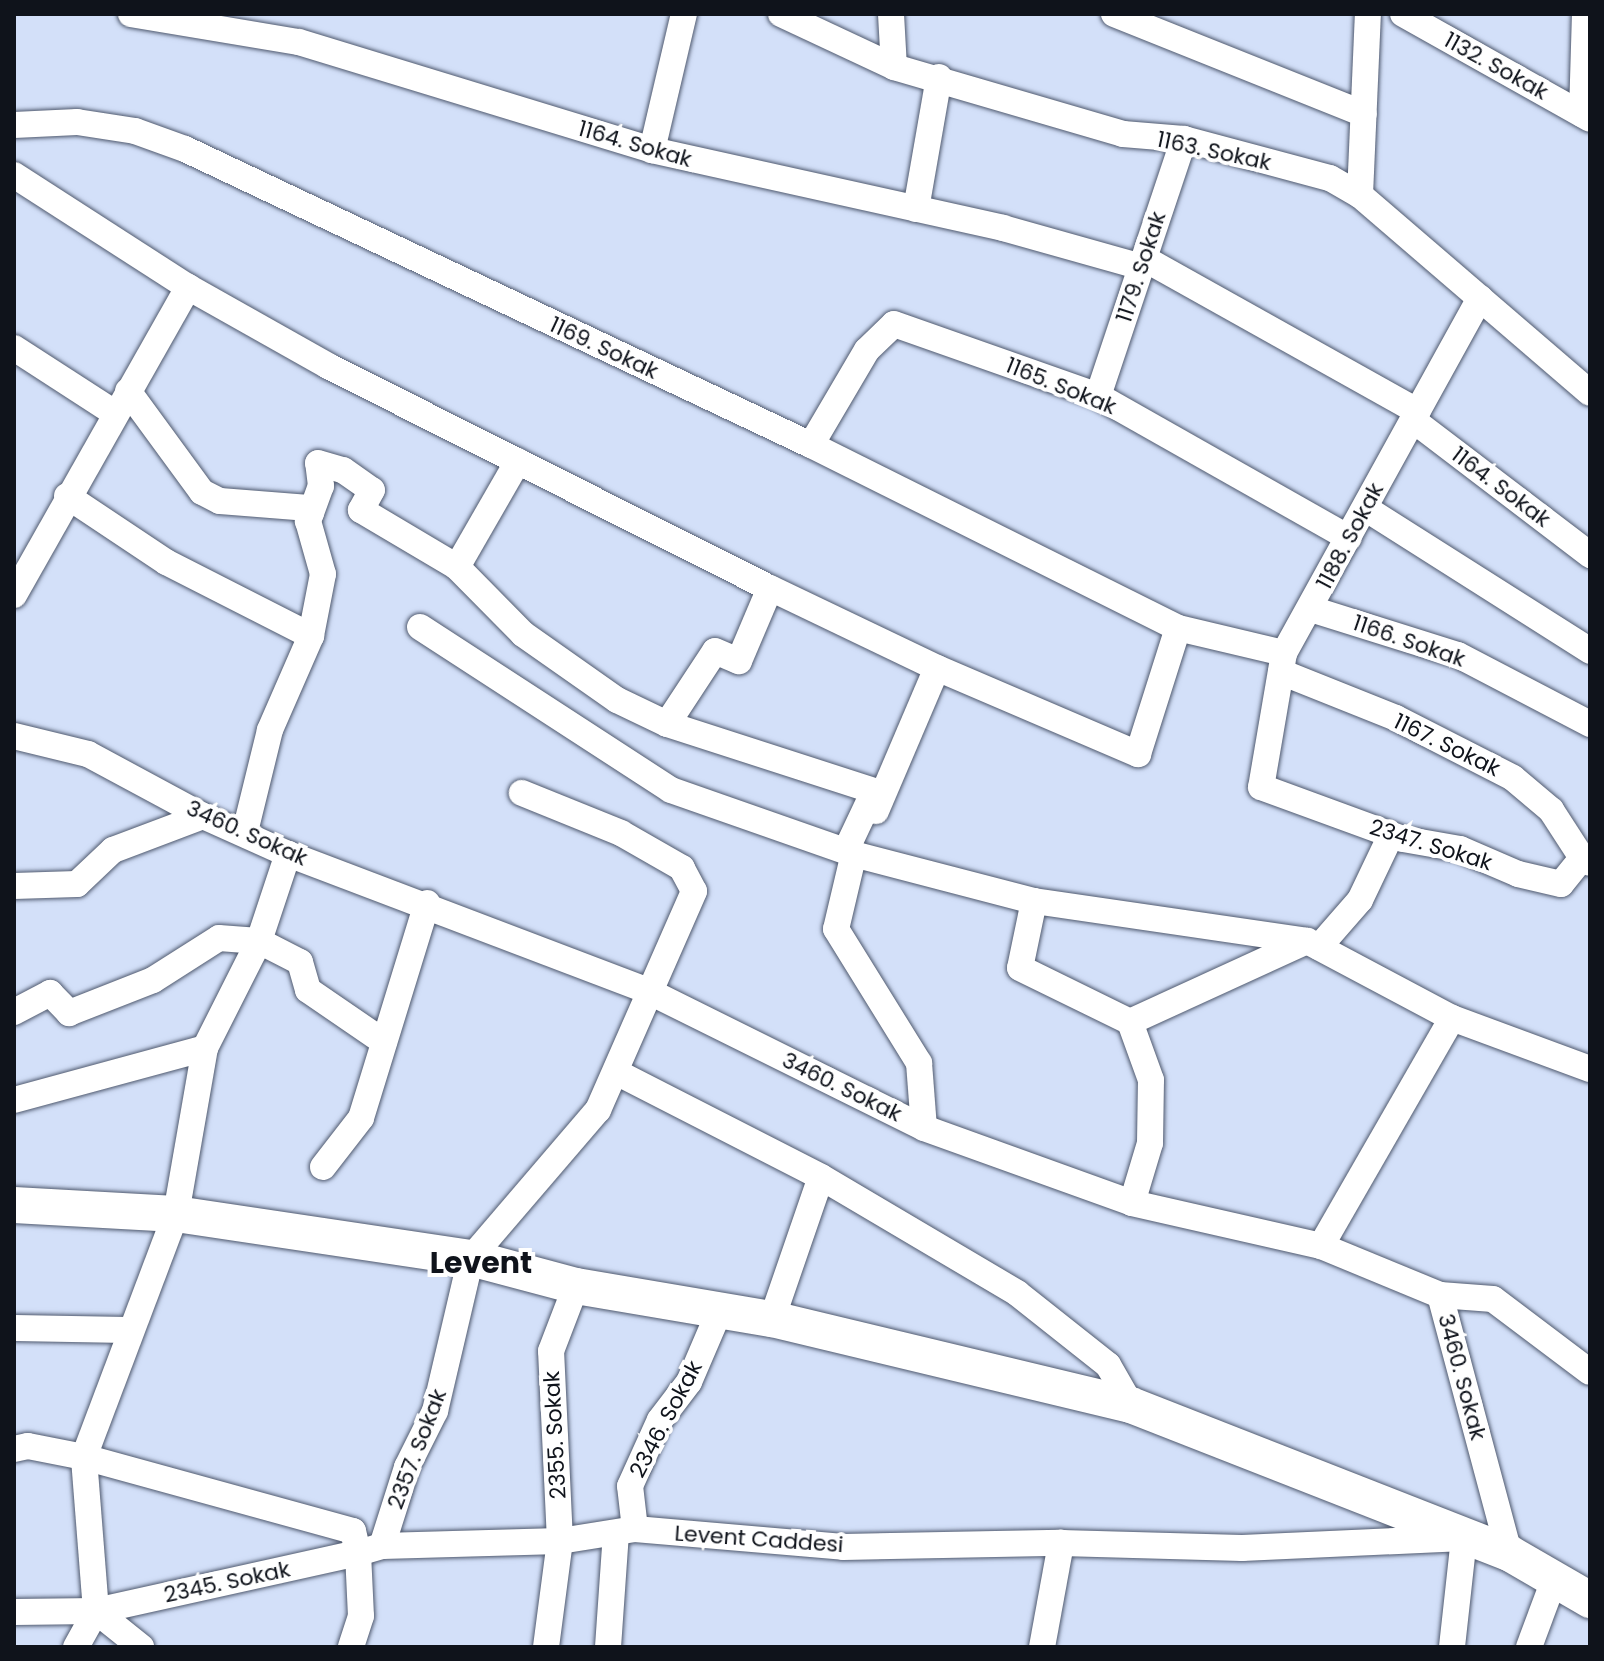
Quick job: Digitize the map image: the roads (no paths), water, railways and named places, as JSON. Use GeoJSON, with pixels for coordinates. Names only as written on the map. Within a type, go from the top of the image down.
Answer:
{"type":"FeatureCollection","features":[{"type":"Feature","properties":{"kind":"street"},"geometry":{"type":"LineString","coordinates":[[652,150],[684,14]]}},
{"type":"Feature","properties":{"kind":"street","name":"1163. Sokak"},"geometry":{"type":"LineString","coordinates":[[781,14],[894,67],[939,77],[1123,134],[1184,139],[1330,178],[1360,195],[1590,393]]}},
{"type":"Feature","properties":{"kind":"street"},"geometry":{"type":"LineString","coordinates":[[891,14],[894,67]]}},
{"type":"Feature","properties":{"kind":"street"},"geometry":{"type":"LineString","coordinates":[[1114,14],[1364,114]]}},
{"type":"Feature","properties":{"kind":"street"},"geometry":{"type":"LineString","coordinates":[[1360,195],[1368,14]]}},
{"type":"Feature","properties":{"kind":"street","name":"1132. Sokak"},"geometry":{"type":"LineString","coordinates":[[1403,14],[1586,116]]}},
{"type":"Feature","properties":{"kind":"street"},"geometry":{"type":"LineString","coordinates":[[1585,14],[1586,116]]}},
{"type":"Feature","properties":{"kind":"street","name":"1164. Sokak"},"geometry":{"type":"LineString","coordinates":[[146,15],[299,42],[652,150],[1144,263],[1415,416],[1590,555]]}},
{"type":"Feature","properties":{"kind":"street"},"geometry":{"type":"LineString","coordinates":[[916,209],[939,77]]}},
{"type":"Feature","properties":{"kind":"street","name":"1169. Sokak"},"geometry":{"type":"LineString","coordinates":[[14,125],[77,122],[135,131],[185,149],[811,445],[1178,628]]}},
{"type":"Feature","properties":{"kind":"street","name":"1179. Sokak"},"geometry":{"type":"LineString","coordinates":[[1098,396],[1184,139]]}},
{"type":"Feature","properties":{"kind":"street"},"geometry":{"type":"LineString","coordinates":[[14,175],[188,287],[328,366],[770,588],[937,668],[1138,754],[1178,628]]}},
{"type":"Feature","properties":{"kind":"street"},"geometry":{"type":"LineString","coordinates":[[14,595],[67,496],[188,287]]}},
{"type":"Feature","properties":{"kind":"street","name":"1188. Sokak"},"geometry":{"type":"LineString","coordinates":[[1261,787],[1283,662],[1480,298]]}},
{"type":"Feature","properties":{"kind":"street","name":"1165. Sokak"},"geometry":{"type":"LineString","coordinates":[[811,445],[867,350],[894,324],[1098,396],[1349,538]]}},
{"type":"Feature","properties":{"kind":"street"},"geometry":{"type":"LineString","coordinates":[[14,348],[122,403],[202,492],[220,501],[309,508],[311,513]]}},
{"type":"Feature","properties":{"kind":"street"},"geometry":{"type":"LineString","coordinates":[[457,567],[518,461]]}},
{"type":"Feature","properties":{"kind":"street"},"geometry":{"type":"LineString","coordinates":[[245,832],[270,730],[311,636],[323,574],[308,521],[321,486],[318,463],[343,470],[372,490],[361,510],[457,567],[523,634],[617,700],[667,724],[874,791],[853,852],[836,929],[919,1063],[924,1128]]}},
{"type":"Feature","properties":{"kind":"street"},"geometry":{"type":"LineString","coordinates":[[67,496],[166,562],[311,636]]}},
{"type":"Feature","properties":{"kind":"street"},"geometry":{"type":"LineString","coordinates":[[1365,508],[1590,651]]}},
{"type":"Feature","properties":{"kind":"street"},"geometry":{"type":"LineString","coordinates":[[667,724],[715,651],[739,661],[770,588]]}},
{"type":"Feature","properties":{"kind":"street","name":"1166. Sokak"},"geometry":{"type":"LineString","coordinates":[[1311,609],[1458,655],[1590,724]]}},
{"type":"Feature","properties":{"kind":"street"},"geometry":{"type":"LineString","coordinates":[[420,627],[671,790],[853,852],[1034,901],[1313,944],[1452,1018],[1590,1068]]}},
{"type":"Feature","properties":{"kind":"street","name":"1167. Sokak"},"geometry":{"type":"LineString","coordinates":[[1178,628],[1283,662],[1513,778],[1551,810],[1586,860]]}},
{"type":"Feature","properties":{"kind":"street"},"geometry":{"type":"LineString","coordinates":[[853,852],[937,668]]}},
{"type":"Feature","properties":{"kind":"street","name":"3460. Sokak"},"geometry":{"type":"LineString","coordinates":[[14,736],[88,754],[203,816],[245,832],[288,854],[427,903],[648,991],[924,1128],[1132,1203],[1321,1246],[1440,1295],[1509,1553]]}},
{"type":"Feature","properties":{"kind":"street","name":"2347. Sokak"},"geometry":{"type":"LineString","coordinates":[[1261,787],[1391,835],[1460,849],[1518,874],[1561,884],[1586,860]]}},
{"type":"Feature","properties":{"kind":"street"},"geometry":{"type":"LineString","coordinates":[[471,1258],[598,1110],[618,1073],[648,991],[694,891],[682,868],[621,833],[522,793]]}},
{"type":"Feature","properties":{"kind":"street"},"geometry":{"type":"LineString","coordinates":[[14,886],[77,884],[113,850],[203,816]]}},
{"type":"Feature","properties":{"kind":"street"},"geometry":{"type":"LineString","coordinates":[[1130,1022],[1313,944],[1360,900],[1391,835]]}},
{"type":"Feature","properties":{"kind":"street"},"geometry":{"type":"LineString","coordinates":[[76,1647],[96,1611],[84,1457],[129,1330],[176,1214],[205,1048],[259,941],[288,854]]}},
{"type":"Feature","properties":{"kind":"street"},"geometry":{"type":"LineString","coordinates":[[1034,901],[1020,968],[1130,1022],[1151,1080],[1150,1143],[1132,1203]]}},
{"type":"Feature","properties":{"kind":"street"},"geometry":{"type":"LineString","coordinates":[[323,1167],[361,1118],[427,903]]}},
{"type":"Feature","properties":{"kind":"street"},"geometry":{"type":"LineString","coordinates":[[14,1012],[50,993],[69,1013],[153,980],[219,938],[259,941],[300,962],[308,990],[384,1042]]}},
{"type":"Feature","properties":{"kind":"street"},"geometry":{"type":"LineString","coordinates":[[1321,1246],[1452,1018]]}},
{"type":"Feature","properties":{"kind":"street"},"geometry":{"type":"LineString","coordinates":[[14,1100],[205,1048]]}},
{"type":"Feature","properties":{"kind":"street"},"geometry":{"type":"LineString","coordinates":[[618,1073],[821,1177],[1017,1293],[1108,1365],[1131,1405]]}},
{"type":"Feature","properties":{"kind":"street"},"geometry":{"type":"LineString","coordinates":[[772,1319],[821,1177]]}},
{"type":"Feature","properties":{"kind":"street"},"geometry":{"type":"LineString","coordinates":[[14,1205],[176,1214],[471,1258],[576,1286],[772,1319],[1131,1405],[1464,1538],[1509,1553],[1590,1600]]}},
{"type":"Feature","properties":{"kind":"street","name":"2357. Sokak"},"geometry":{"type":"LineString","coordinates":[[370,1550],[435,1411],[471,1258]]}},
{"type":"Feature","properties":{"kind":"street","name":"2355. Sokak"},"geometry":{"type":"LineString","coordinates":[[546,1647],[560,1541],[551,1351],[576,1286]]}},
{"type":"Feature","properties":{"kind":"street"},"geometry":{"type":"LineString","coordinates":[[1440,1295],[1493,1299],[1590,1372]]}},
{"type":"Feature","properties":{"kind":"street","name":"2346. Sokak"},"geometry":{"type":"LineString","coordinates":[[608,1647],[630,1486],[660,1420],[689,1382],[719,1312]]}},
{"type":"Feature","properties":{"kind":"street"},"geometry":{"type":"LineString","coordinates":[[14,1328],[129,1330]]}},
{"type":"Feature","properties":{"kind":"street"},"geometry":{"type":"LineString","coordinates":[[14,1449],[28,1446],[84,1457],[353,1531],[370,1550],[361,1616],[351,1647]]}},
{"type":"Feature","properties":{"kind":"street","name":"Levent Caddesi"},"geometry":{"type":"LineString","coordinates":[[370,1550],[560,1541],[625,1531],[843,1547],[1061,1543],[1268,1548],[1464,1538]]}},
{"type":"Feature","properties":{"kind":"street"},"geometry":{"type":"LineString","coordinates":[[1452,1647],[1464,1538]]}},
{"type":"Feature","properties":{"kind":"street"},"geometry":{"type":"LineString","coordinates":[[1042,1647],[1061,1543]]}},
{"type":"Feature","properties":{"kind":"street","name":"2345. Sokak"},"geometry":{"type":"LineString","coordinates":[[14,1612],[96,1611],[370,1550]]}},
{"type":"Feature","properties":{"kind":"street"},"geometry":{"type":"LineString","coordinates":[[1529,1647],[1555,1577]]}},
{"type":"Feature","properties":{"kind":"street"},"geometry":{"type":"LineString","coordinates":[[96,1611],[141,1647]]}},
{"type":"Feature","properties":{"kind":"district","name":"Levent"},"geometry":{"type":"Point","coordinates":[481,1263]}}]}
